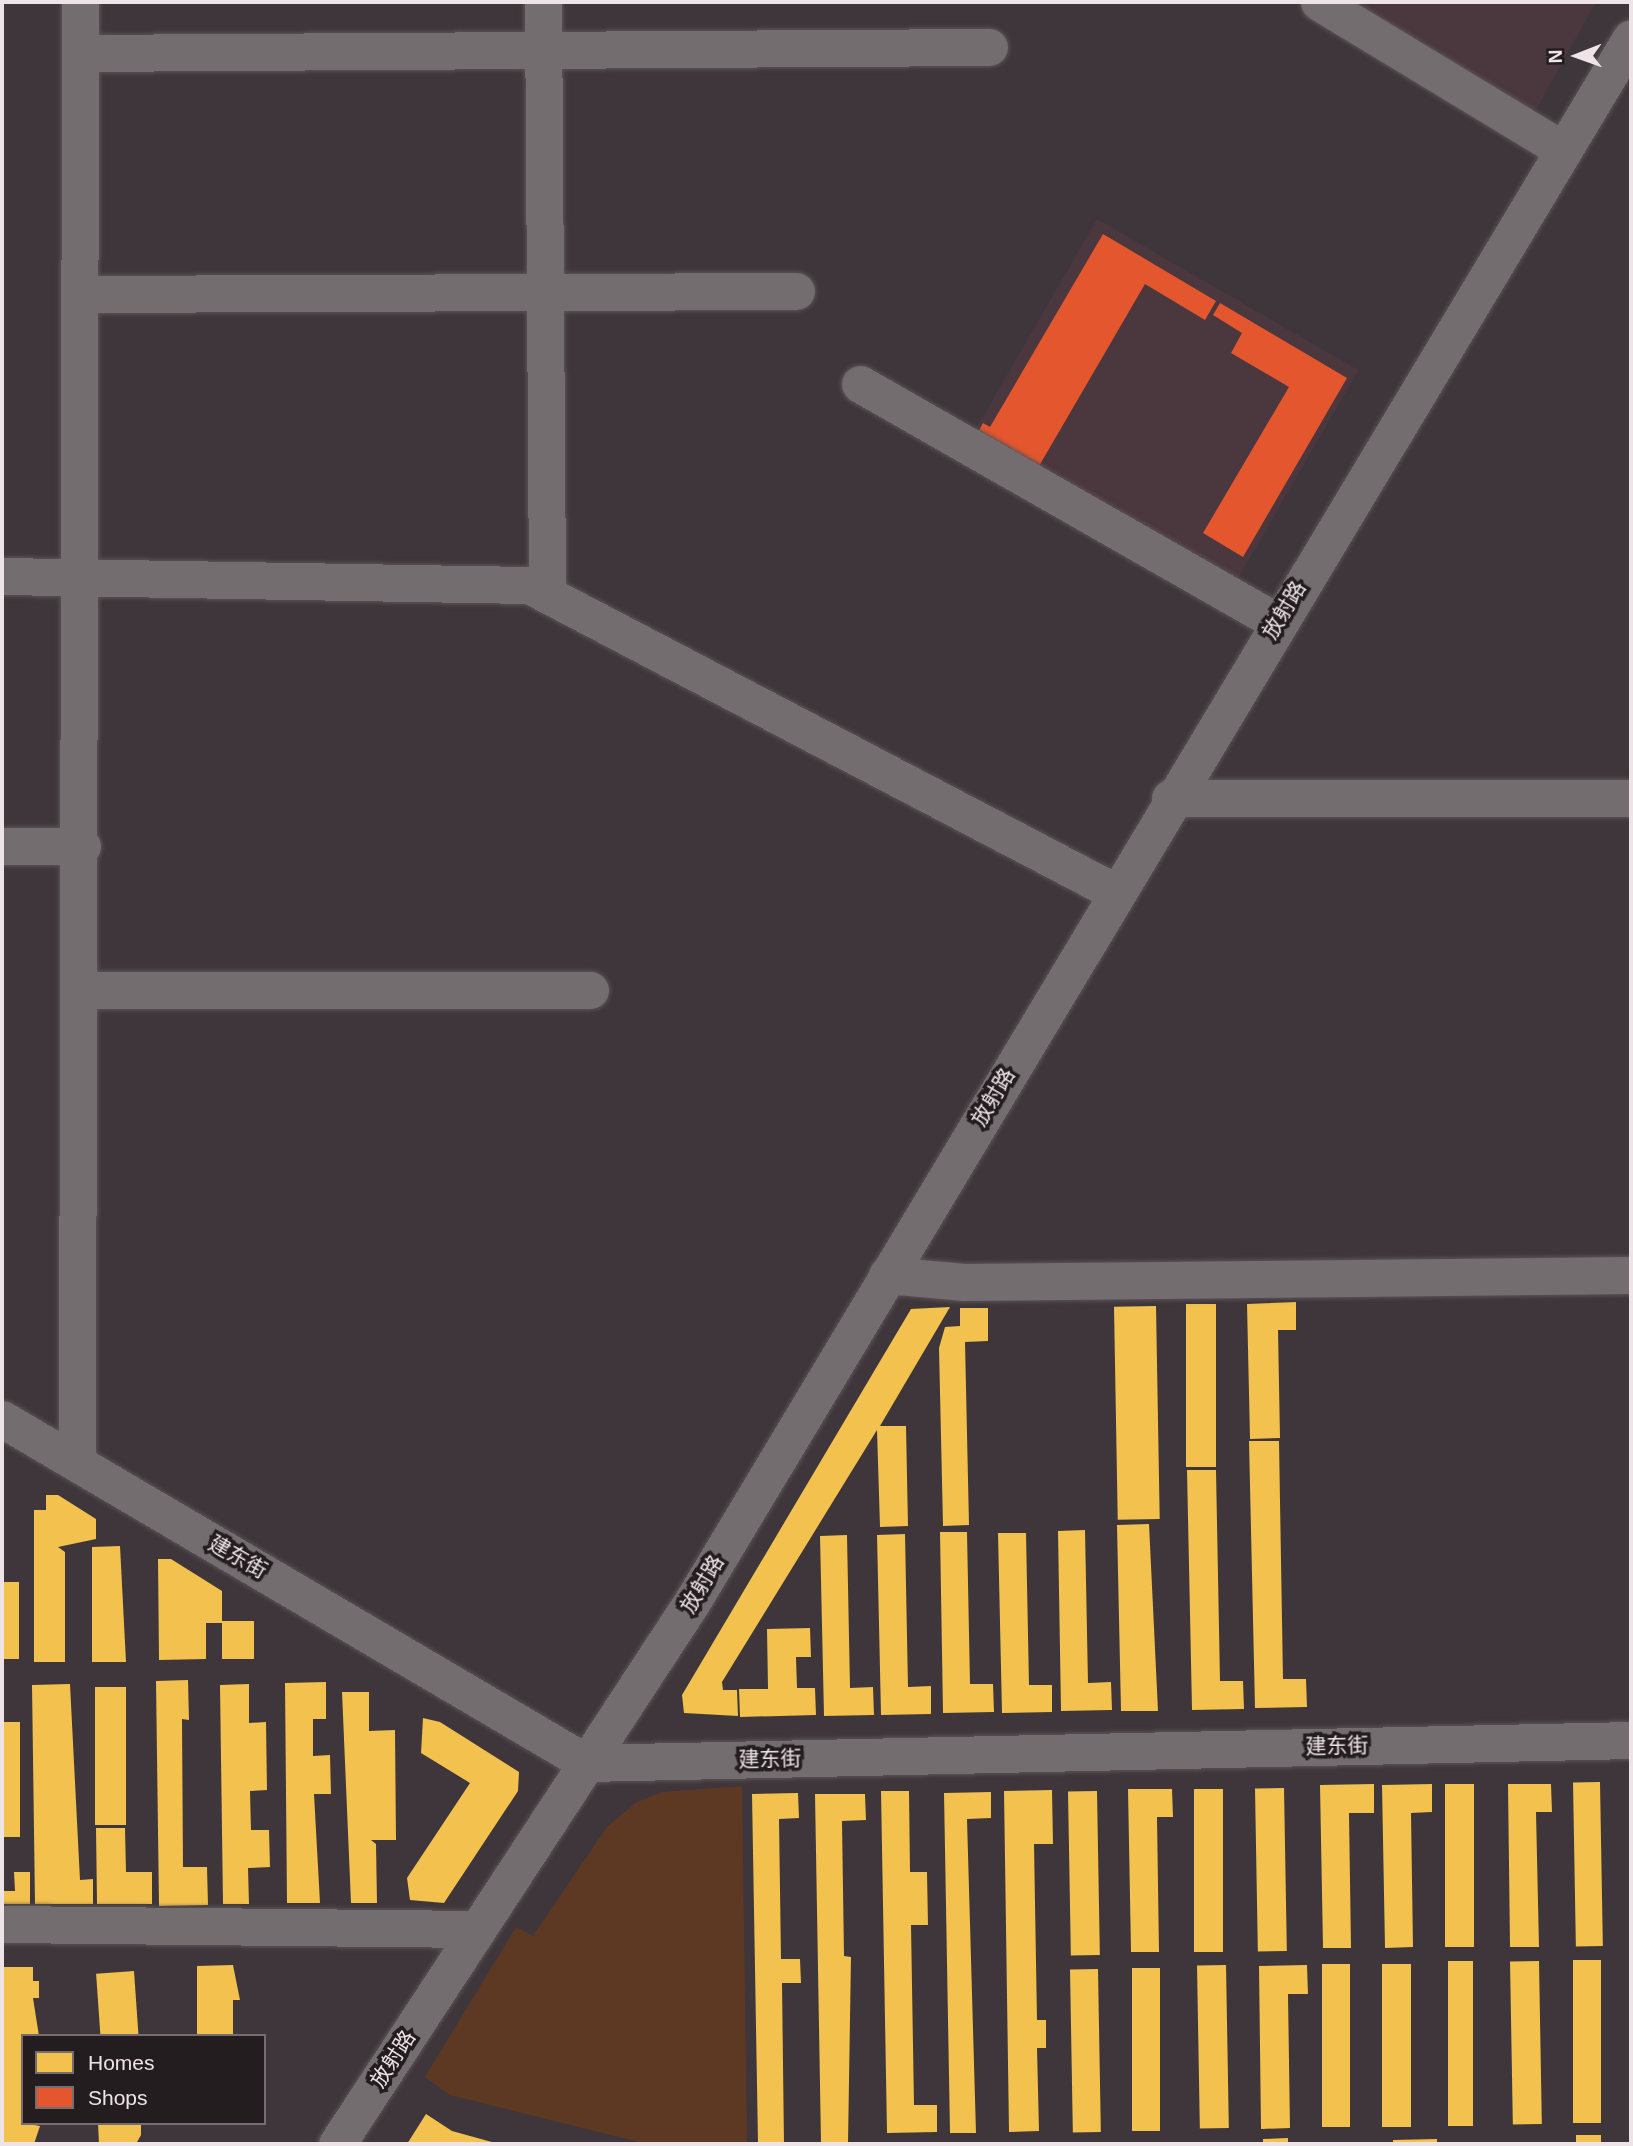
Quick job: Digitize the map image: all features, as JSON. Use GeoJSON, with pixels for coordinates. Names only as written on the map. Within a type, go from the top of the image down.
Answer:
{"type":"FeatureCollection","features":[{"type":"Feature","properties":{"kind":"street"},"geometry":{"type":"LineString","coordinates":[[77,1463],[82,990],[80,2]]}},
{"type":"Feature","properties":{"kind":"street"},"geometry":{"type":"LineString","coordinates":[[543,2],[547,593]]}},
{"type":"Feature","properties":{"kind":"street"},"geometry":{"type":"LineString","coordinates":[[1319,2],[1563,150]]}},
{"type":"Feature","properties":{"kind":"street","name":"放射路"},"geometry":{"type":"LineString","coordinates":[[337,2144],[692,1602],[1170,798],[1631,38]]}},
{"type":"Feature","properties":{"kind":"street"},"geometry":{"type":"LineString","coordinates":[[80,53],[543,47],[989,47]]}},
{"type":"Feature","properties":{"kind":"street"},"geometry":{"type":"LineString","coordinates":[[80,294],[796,291]]}},
{"type":"Feature","properties":{"kind":"street"},"geometry":{"type":"LineString","coordinates":[[860,384],[1277,622]]}},
{"type":"Feature","properties":{"kind":"street"},"geometry":{"type":"LineString","coordinates":[[2,576],[503,582],[547,593],[1115,892]]}},
{"type":"Feature","properties":{"kind":"street"},"geometry":{"type":"LineString","coordinates":[[1170,798],[1631,798]]}},
{"type":"Feature","properties":{"kind":"street"},"geometry":{"type":"LineString","coordinates":[[2,846],[82,846]]}},
{"type":"Feature","properties":{"kind":"street"},"geometry":{"type":"LineString","coordinates":[[82,990],[590,990]]}},
{"type":"Feature","properties":{"kind":"street"},"geometry":{"type":"LineString","coordinates":[[887,1275],[964,1282],[1631,1275]]}},
{"type":"Feature","properties":{"kind":"street","name":"建东街"},"geometry":{"type":"LineString","coordinates":[[2,1419],[587,1763],[1631,1740]]}},
{"type":"Feature","properties":{"kind":"street"},"geometry":{"type":"LineString","coordinates":[[2,1924],[478,1929]]}},
{"type":"Feature","properties":{"kind":"shaded area"},"geometry":{"type":"Polygon","coordinates":[[[1337,2],[1596,2],[1532,117],[1337,2]]]}},
{"type":"Feature","properties":{"kind":"shaded area"},"geometry":{"type":"Polygon","coordinates":[[[1097,219],[1359,370],[1231,591],[970,440],[1097,219]]]}},
{"type":"Feature","properties":{"kind":"shaded area"},"geometry":{"type":"Polygon","coordinates":[[[742,1786],[747,2144],[647,2144],[450,2095],[425,2077],[516,1927],[533,1936],[607,1827],[637,1802],[662,1792],[742,1786]]]}},
{"type":"Feature","properties":{"kind":"building: Homes"},"geometry":{"type":"Polygon","coordinates":[[[1296,1302],[1296,1330],[1278,1330],[1280,1438],[1250,1439],[1247,1304],[1296,1302]]]}},
{"type":"Feature","properties":{"kind":"building: Homes"},"geometry":{"type":"Polygon","coordinates":[[[1186,1304],[1216,1304],[1216,1467],[1186,1467],[1186,1304]]]}},
{"type":"Feature","properties":{"kind":"building: Homes"},"geometry":{"type":"Polygon","coordinates":[[[1156,1306],[1160,1519],[1118,1520],[1114,1307],[1156,1306]]]}},
{"type":"Feature","properties":{"kind":"building: Homes"},"geometry":{"type":"Polygon","coordinates":[[[950,1307],[880,1426],[906,1426],[908,1526],[880,1527],[877,1430],[722,1682],[723,1690],[737,1690],[738,1716],[684,1713],[682,1695],[911,1309],[950,1307]]]}},
{"type":"Feature","properties":{"kind":"building: Homes"},"geometry":{"type":"Polygon","coordinates":[[[960,1308],[988,1308],[988,1341],[965,1342],[969,1525],[943,1526],[939,1348],[945,1327],[960,1326],[960,1308]]]}},
{"type":"Feature","properties":{"kind":"building: Homes"},"geometry":{"type":"Polygon","coordinates":[[[1249,1441],[1279,1441],[1283,1679],[1306,1679],[1307,1707],[1255,1708],[1249,1441]]]}},
{"type":"Feature","properties":{"kind":"building: Homes"},"geometry":{"type":"Polygon","coordinates":[[[1187,1470],[1216,1470],[1220,1681],[1243,1681],[1244,1709],[1192,1710],[1187,1470]]]}},
{"type":"Feature","properties":{"kind":"building: Homes"},"geometry":{"type":"Polygon","coordinates":[[[46,1495],[58,1495],[96,1519],[96,1539],[58,1547],[65,1552],[65,1662],[34,1662],[34,1510],[46,1510],[46,1495]]]}},
{"type":"Feature","properties":{"kind":"building: Homes"},"geometry":{"type":"Polygon","coordinates":[[[1149,1524],[1158,1711],[1121,1711],[1117,1525],[1149,1524]]]}},
{"type":"Feature","properties":{"kind":"building: Homes"},"geometry":{"type":"Polygon","coordinates":[[[1085,1530],[1088,1683],[1111,1682],[1112,1710],[1061,1711],[1058,1531],[1085,1530]]]}},
{"type":"Feature","properties":{"kind":"building: Homes"},"geometry":{"type":"Polygon","coordinates":[[[940,1532],[967,1532],[970,1684],[993,1684],[994,1712],[943,1713],[940,1532]]]}},
{"type":"Feature","properties":{"kind":"building: Homes"},"geometry":{"type":"Polygon","coordinates":[[[998,1533],[1026,1533],[1029,1685],[1052,1685],[1052,1712],[1002,1713],[998,1533]]]}},
{"type":"Feature","properties":{"kind":"building: Homes"},"geometry":{"type":"Polygon","coordinates":[[[905,1534],[908,1687],[931,1686],[931,1714],[881,1715],[877,1535],[905,1534]]]}},
{"type":"Feature","properties":{"kind":"building: Homes"},"geometry":{"type":"Polygon","coordinates":[[[847,1535],[850,1688],[873,1687],[874,1715],[824,1716],[820,1536],[847,1535]]]}},
{"type":"Feature","properties":{"kind":"building: Homes"},"geometry":{"type":"Polygon","coordinates":[[[120,1546],[126,1662],[92,1662],[92,1547],[120,1546]]]}},
{"type":"Feature","properties":{"kind":"building: Homes"},"geometry":{"type":"Polygon","coordinates":[[[158,1559],[171,1559],[222,1591],[222,1623],[206,1623],[206,1659],[159,1660],[158,1559]]]}},
{"type":"Feature","properties":{"kind":"building: Homes"},"geometry":{"type":"Polygon","coordinates":[[[2,1582],[19,1582],[19,1659],[2,1659],[2,1582]]]}},
{"type":"Feature","properties":{"kind":"building: Homes"},"geometry":{"type":"Polygon","coordinates":[[[222,1621],[254,1621],[254,1659],[222,1659],[222,1621]]]}},
{"type":"Feature","properties":{"kind":"building: Homes"},"geometry":{"type":"Polygon","coordinates":[[[810,1628],[811,1657],[796,1657],[797,1688],[815,1688],[816,1715],[740,1717],[739,1689],[768,1689],[767,1629],[810,1628]]]}},
{"type":"Feature","properties":{"kind":"building: Homes"},"geometry":{"type":"Polygon","coordinates":[[[188,1680],[189,1720],[182,1719],[183,1867],[207,1867],[208,1905],[159,1906],[156,1681],[188,1680]]]}},
{"type":"Feature","properties":{"kind":"building: Homes"},"geometry":{"type":"Polygon","coordinates":[[[326,1682],[326,1719],[313,1719],[313,1756],[330,1755],[331,1794],[314,1794],[320,1903],[287,1903],[285,1683],[326,1682]]]}},
{"type":"Feature","properties":{"kind":"building: Homes"},"geometry":{"type":"Polygon","coordinates":[[[70,1684],[80,1880],[93,1879],[93,1904],[35,1904],[32,1685],[70,1684]]]}},
{"type":"Feature","properties":{"kind":"building: Homes"},"geometry":{"type":"Polygon","coordinates":[[[249,1684],[249,1723],[266,1722],[267,1790],[250,1791],[251,1830],[269,1830],[270,1867],[248,1868],[249,1904],[223,1904],[220,1685],[249,1684]]]}},
{"type":"Feature","properties":{"kind":"building: Homes"},"geometry":{"type":"Polygon","coordinates":[[[95,1687],[126,1687],[126,1825],[95,1825],[95,1687]]]}},
{"type":"Feature","properties":{"kind":"building: Homes"},"geometry":{"type":"Polygon","coordinates":[[[342,1692],[369,1692],[369,1731],[395,1730],[396,1840],[371,1840],[376,1844],[377,1903],[351,1903],[342,1692]]]}},
{"type":"Feature","properties":{"kind":"building: Homes"},"geometry":{"type":"Polygon","coordinates":[[[423,1718],[440,1722],[519,1772],[518,1791],[444,1903],[410,1900],[407,1878],[470,1783],[421,1753],[423,1718]]]}},
{"type":"Feature","properties":{"kind":"building: Homes"},"geometry":{"type":"Polygon","coordinates":[[[2,1722],[20,1722],[20,1837],[2,1837],[2,1722]]]}},
{"type":"Feature","properties":{"kind":"building: Homes"},"geometry":{"type":"Polygon","coordinates":[[[1573,1782],[1600,1782],[1603,1946],[1576,1946],[1573,1782]]]}},
{"type":"Feature","properties":{"kind":"building: Homes"},"geometry":{"type":"Polygon","coordinates":[[[1374,1784],[1374,1813],[1349,1813],[1351,1948],[1323,1948],[1320,1785],[1374,1784]]]}},
{"type":"Feature","properties":{"kind":"building: Homes"},"geometry":{"type":"Polygon","coordinates":[[[1432,1784],[1432,1812],[1411,1813],[1413,1947],[1385,1948],[1382,1785],[1432,1784]]]}},
{"type":"Feature","properties":{"kind":"building: Homes"},"geometry":{"type":"Polygon","coordinates":[[[1445,1784],[1474,1784],[1474,1947],[1445,1947],[1445,1784]]]}},
{"type":"Feature","properties":{"kind":"building: Homes"},"geometry":{"type":"Polygon","coordinates":[[[1508,1784],[1551,1784],[1552,1812],[1536,1812],[1539,1947],[1510,1947],[1508,1784]]]}},
{"type":"Feature","properties":{"kind":"building: Homes"},"geometry":{"type":"Polygon","coordinates":[[[1284,1788],[1287,1951],[1258,1951],[1255,1789],[1284,1788]]]}},
{"type":"Feature","properties":{"kind":"building: Homes"},"geometry":{"type":"Polygon","coordinates":[[[1128,1789],[1172,1789],[1173,1817],[1157,1817],[1159,1952],[1131,1952],[1128,1789]]]}},
{"type":"Feature","properties":{"kind":"building: Homes"},"geometry":{"type":"Polygon","coordinates":[[[1194,1789],[1223,1789],[1223,1952],[1194,1952],[1194,1789]]]}},
{"type":"Feature","properties":{"kind":"building: Homes"},"geometry":{"type":"Polygon","coordinates":[[[1052,1790],[1053,1844],[1034,1844],[1037,2020],[1046,2020],[1046,2048],[1037,2048],[1039,2131],[1009,2132],[1004,1791],[1052,1790]]]}},
{"type":"Feature","properties":{"kind":"building: Homes"},"geometry":{"type":"Polygon","coordinates":[[[881,1791],[909,1791],[910,1872],[927,1872],[928,1925],[911,1925],[914,2105],[937,2105],[937,2132],[887,2133],[881,1791]]]}},
{"type":"Feature","properties":{"kind":"building: Homes"},"geometry":{"type":"Polygon","coordinates":[[[1097,1791],[1100,1955],[1071,1955],[1068,1792],[1097,1791]]]}},
{"type":"Feature","properties":{"kind":"building: Homes"},"geometry":{"type":"Polygon","coordinates":[[[991,1792],[991,1818],[967,1819],[976,2133],[950,2133],[944,1793],[991,1792]]]}},
{"type":"Feature","properties":{"kind":"building: Homes"},"geometry":{"type":"Polygon","coordinates":[[[798,1793],[799,1818],[779,1819],[781,1959],[800,1959],[801,1983],[782,1983],[784,2144],[758,2144],[752,1794],[798,1793]]]}},
{"type":"Feature","properties":{"kind":"building: Homes"},"geometry":{"type":"Polygon","coordinates":[[[815,1794],[865,1794],[866,1820],[842,1821],[844,1956],[851,1957],[848,2144],[821,2144],[815,1794]]]}},
{"type":"Feature","properties":{"kind":"building: Homes"},"geometry":{"type":"Polygon","coordinates":[[[96,1828],[125,1828],[126,1872],[152,1872],[152,1904],[97,1904],[96,1828]]]}},
{"type":"Feature","properties":{"kind":"building: Homes"},"geometry":{"type":"Polygon","coordinates":[[[14,1872],[30,1872],[30,1904],[2,1904],[2,1891],[15,1891],[14,1872]]]}},
{"type":"Feature","properties":{"kind":"building: Homes"},"geometry":{"type":"Polygon","coordinates":[[[1573,1960],[1601,1960],[1601,2123],[1573,2123],[1573,1960]]]}},
{"type":"Feature","properties":{"kind":"building: Homes"},"geometry":{"type":"Polygon","coordinates":[[[1448,1961],[1473,1961],[1473,2126],[1448,2126],[1448,1961]]]}},
{"type":"Feature","properties":{"kind":"building: Homes"},"geometry":{"type":"Polygon","coordinates":[[[1539,1961],[1542,2124],[1513,2124],[1510,1962],[1539,1961]]]}},
{"type":"Feature","properties":{"kind":"building: Homes"},"geometry":{"type":"Polygon","coordinates":[[[1322,1964],[1350,1964],[1350,2127],[1322,2127],[1322,1964]]]}},
{"type":"Feature","properties":{"kind":"building: Homes"},"geometry":{"type":"Polygon","coordinates":[[[1382,1964],[1411,1964],[1411,2127],[1382,2127],[1382,1964]]]}},
{"type":"Feature","properties":{"kind":"building: Homes"},"geometry":{"type":"Polygon","coordinates":[[[233,1965],[240,2000],[233,2000],[233,2034],[197,2034],[197,1966],[233,1965]]]}},
{"type":"Feature","properties":{"kind":"building: Homes"},"geometry":{"type":"Polygon","coordinates":[[[1226,1965],[1229,2128],[1200,2128],[1197,1966],[1226,1965]]]}},
{"type":"Feature","properties":{"kind":"building: Homes"},"geometry":{"type":"Polygon","coordinates":[[[1307,1965],[1308,1994],[1288,1994],[1290,2128],[1261,2129],[1259,1966],[1307,1965]]]}},
{"type":"Feature","properties":{"kind":"building: Homes"},"geometry":{"type":"Polygon","coordinates":[[[2,1967],[33,1967],[33,1981],[39,1981],[39,1998],[33,1998],[39,2034],[21,2034],[21,2125],[40,2126],[34,2144],[2,2144],[2,1967]]]}},
{"type":"Feature","properties":{"kind":"building: Homes"},"geometry":{"type":"Polygon","coordinates":[[[1132,1968],[1160,1968],[1160,2131],[1132,2131],[1132,1968]]]}},
{"type":"Feature","properties":{"kind":"building: Homes"},"geometry":{"type":"Polygon","coordinates":[[[1070,1969],[1098,1969],[1101,2132],[1073,2132],[1070,1969]]]}},
{"type":"Feature","properties":{"kind":"building: Homes"},"geometry":{"type":"Polygon","coordinates":[[[134,1971],[138,2034],[100,2034],[96,1974],[134,1971]]]}},
{"type":"Feature","properties":{"kind":"building: Homes"},"geometry":{"type":"Polygon","coordinates":[[[426,2114],[452,2131],[499,2144],[407,2144],[426,2114]]]}},
{"type":"Feature","properties":{"kind":"building: Homes"},"geometry":{"type":"Polygon","coordinates":[[[98,2125],[141,2125],[141,2135],[136,2144],[99,2144],[98,2125]]]}},
{"type":"Feature","properties":{"kind":"building: Homes"},"geometry":{"type":"Polygon","coordinates":[[[1576,2135],[1601,2135],[1601,2144],[1576,2144],[1576,2135]]]}},
{"type":"Feature","properties":{"kind":"building: Homes"},"geometry":{"type":"Polygon","coordinates":[[[1288,2138],[1288,2144],[1263,2144],[1263,2139],[1288,2138]]]}},
{"type":"Feature","properties":{"kind":"building: Homes"},"geometry":{"type":"Polygon","coordinates":[[[1437,2139],[1437,2144],[1393,2144],[1393,2140],[1437,2139]]]}},
{"type":"Feature","properties":{"kind":"building: Shops"},"geometry":{"type":"Polygon","coordinates":[[[1103,234],[1216,301],[1205,320],[1145,284],[1035,473],[975,438],[983,423],[990,427],[1103,234]]]}},
{"type":"Feature","properties":{"kind":"building: Shops"},"geometry":{"type":"Polygon","coordinates":[[[1220,303],[1347,378],[1243,557],[1203,533],[1289,387],[1231,353],[1242,333],[1213,315],[1220,303]]]}}]}
